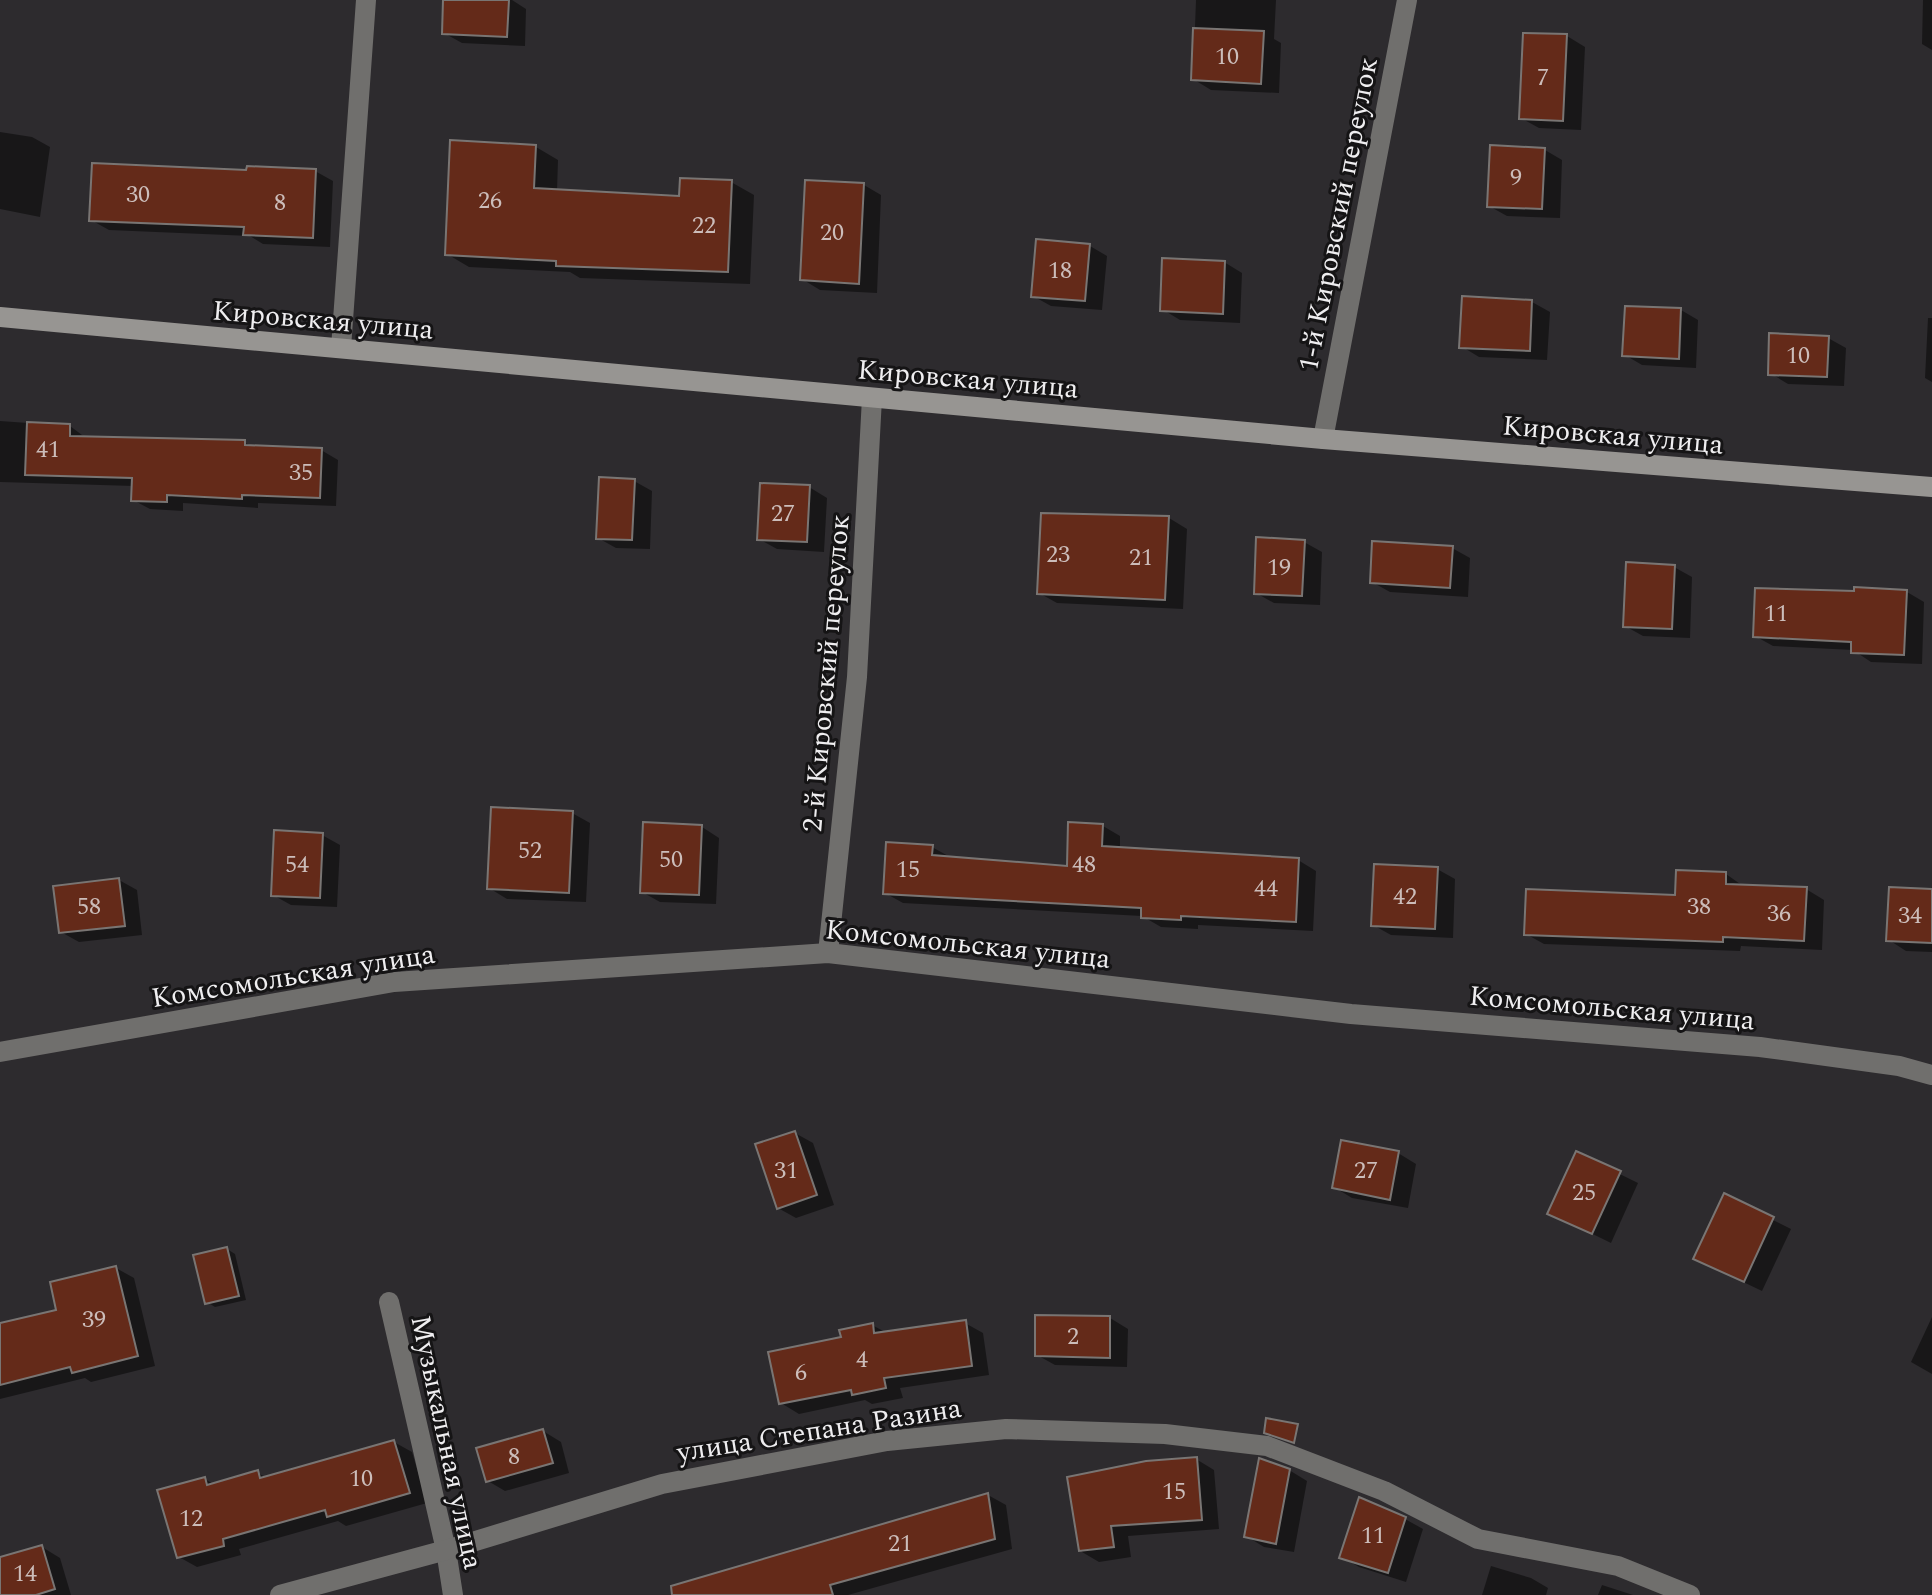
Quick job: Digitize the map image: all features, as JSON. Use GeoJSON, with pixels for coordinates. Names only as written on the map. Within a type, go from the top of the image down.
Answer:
{"type":"FeatureCollection","features":[{"type":"Feature","properties":{"kind":"main road","name":"Кировская улица"},"geometry":{"type":"LineString","coordinates":[[0,317],[1323,439],[1932,487]]}},
{"type":"Feature","properties":{"kind":"street"},"geometry":{"type":"LineString","coordinates":[[341,348],[366,0]]}},
{"type":"Feature","properties":{"kind":"street","name":"1-й Кировский переулок"},"geometry":{"type":"LineString","coordinates":[[1323,439],[1407,0]]}},
{"type":"Feature","properties":{"kind":"street","name":"2-й Кировский переулок"},"geometry":{"type":"LineString","coordinates":[[828,953],[857,677],[872,398]]}},
{"type":"Feature","properties":{"kind":"street","name":"Комсомольская улица"},"geometry":{"type":"LineString","coordinates":[[0,1052],[394,982],[828,953],[1351,1014],[1760,1047],[1899,1066],[1932,1075]]}},
{"type":"Feature","properties":{"kind":"street","name":"Музыкальная улица"},"geometry":{"type":"LineString","coordinates":[[389,1302],[446,1550],[453,1595]]}},
{"type":"Feature","properties":{"kind":"street","name":"улица Степана Разина"},"geometry":{"type":"LineString","coordinates":[[280,1595],[446,1550],[662,1484],[887,1441],[1006,1429],[1165,1434],[1267,1446],[1384,1491],[1478,1539],[1618,1566],[1690,1595]]}},
{"type":"Feature","properties":{"kind":"building"},"geometry":{"type":"Polygon","coordinates":[[[443,0],[509,0],[507,37],[442,34],[443,0]]]}},
{"type":"Feature","properties":{"kind":"building"},"geometry":{"type":"Polygon","coordinates":[[[1193,28],[1264,31],[1261,84],[1191,80],[1193,28]]]}},
{"type":"Feature","properties":{"kind":"building"},"geometry":{"type":"Polygon","coordinates":[[[1523,33],[1567,34],[1563,121],[1519,119],[1523,33]]]}},
{"type":"Feature","properties":{"kind":"building"},"geometry":{"type":"Polygon","coordinates":[[[450,140],[536,145],[534,188],[679,196],[680,178],[732,180],[728,272],[556,266],[556,261],[445,255],[450,140]]]}},
{"type":"Feature","properties":{"kind":"building"},"geometry":{"type":"Polygon","coordinates":[[[1490,145],[1545,148],[1542,209],[1487,207],[1490,145]]]}},
{"type":"Feature","properties":{"kind":"building"},"geometry":{"type":"Polygon","coordinates":[[[92,163],[246,170],[247,166],[316,169],[313,238],[243,235],[244,227],[89,221],[92,163]]]}},
{"type":"Feature","properties":{"kind":"building"},"geometry":{"type":"Polygon","coordinates":[[[805,180],[864,183],[859,284],[800,280],[805,180]]]}},
{"type":"Feature","properties":{"kind":"building"},"geometry":{"type":"Polygon","coordinates":[[[1036,239],[1090,244],[1085,301],[1031,297],[1036,239]]]}},
{"type":"Feature","properties":{"kind":"building"},"geometry":{"type":"Polygon","coordinates":[[[1162,258],[1225,261],[1223,314],[1160,311],[1162,258]]]}},
{"type":"Feature","properties":{"kind":"building"},"geometry":{"type":"Polygon","coordinates":[[[1462,296],[1532,300],[1530,351],[1459,348],[1462,296]]]}},
{"type":"Feature","properties":{"kind":"building"},"geometry":{"type":"Polygon","coordinates":[[[1625,306],[1681,308],[1679,359],[1622,356],[1625,306]]]}},
{"type":"Feature","properties":{"kind":"building"},"geometry":{"type":"Polygon","coordinates":[[[1769,333],[1829,336],[1827,377],[1768,375],[1769,333]]]}},
{"type":"Feature","properties":{"kind":"building"},"geometry":{"type":"Polygon","coordinates":[[[27,422],[70,424],[70,436],[245,440],[245,445],[322,448],[320,498],[242,495],[242,499],[167,495],[167,502],[131,501],[132,478],[25,475],[27,422]]]}},
{"type":"Feature","properties":{"kind":"building"},"geometry":{"type":"Polygon","coordinates":[[[599,477],[635,479],[632,540],[596,539],[599,477]]]}},
{"type":"Feature","properties":{"kind":"building"},"geometry":{"type":"Polygon","coordinates":[[[760,483],[810,485],[807,542],[757,540],[760,483]]]}},
{"type":"Feature","properties":{"kind":"building"},"geometry":{"type":"Polygon","coordinates":[[[1041,513],[1169,516],[1165,600],[1037,594],[1041,513]]]}},
{"type":"Feature","properties":{"kind":"building"},"geometry":{"type":"Polygon","coordinates":[[[1256,537],[1305,540],[1302,596],[1254,594],[1256,537]]]}},
{"type":"Feature","properties":{"kind":"building"},"geometry":{"type":"Polygon","coordinates":[[[1372,541],[1453,546],[1450,588],[1370,583],[1372,541]]]}},
{"type":"Feature","properties":{"kind":"building"},"geometry":{"type":"Polygon","coordinates":[[[1626,562],[1675,565],[1672,629],[1623,627],[1626,562]]]}},
{"type":"Feature","properties":{"kind":"building"},"geometry":{"type":"Polygon","coordinates":[[[1854,587],[1907,590],[1904,655],[1851,653],[1851,642],[1753,637],[1755,588],[1854,591],[1854,587]]]}},
{"type":"Feature","properties":{"kind":"building"},"geometry":{"type":"Polygon","coordinates":[[[491,807],[573,811],[569,893],[487,889],[491,807]]]}},
{"type":"Feature","properties":{"kind":"building"},"geometry":{"type":"Polygon","coordinates":[[[643,822],[702,825],[699,895],[640,893],[643,822]]]}},
{"type":"Feature","properties":{"kind":"building"},"geometry":{"type":"Polygon","coordinates":[[[1068,822],[1103,824],[1102,846],[1299,858],[1296,922],[1181,916],[1181,920],[1141,918],[1141,908],[883,894],[886,842],[933,845],[932,855],[1067,866],[1068,822]]]}},
{"type":"Feature","properties":{"kind":"building"},"geometry":{"type":"Polygon","coordinates":[[[274,830],[323,833],[320,898],[271,896],[274,830]]]}},
{"type":"Feature","properties":{"kind":"building"},"geometry":{"type":"Polygon","coordinates":[[[1374,864],[1438,867],[1435,929],[1371,926],[1374,864]]]}},
{"type":"Feature","properties":{"kind":"building"},"geometry":{"type":"Polygon","coordinates":[[[1676,870],[1726,872],[1726,884],[1807,887],[1804,941],[1723,937],[1723,942],[1524,935],[1526,889],[1675,895],[1676,870]]]}},
{"type":"Feature","properties":{"kind":"building"},"geometry":{"type":"Polygon","coordinates":[[[119,878],[125,926],[59,933],[53,886],[119,878]]]}},
{"type":"Feature","properties":{"kind":"building"},"geometry":{"type":"Polygon","coordinates":[[[1889,887],[1932,889],[1932,943],[1886,941],[1889,887]]]}},
{"type":"Feature","properties":{"kind":"building"},"geometry":{"type":"Polygon","coordinates":[[[795,1131],[817,1195],[777,1209],[755,1144],[795,1131]]]}},
{"type":"Feature","properties":{"kind":"building"},"geometry":{"type":"Polygon","coordinates":[[[1341,1140],[1399,1151],[1390,1200],[1332,1188],[1341,1140]]]}},
{"type":"Feature","properties":{"kind":"building"},"geometry":{"type":"Polygon","coordinates":[[[1576,1151],[1621,1171],[1592,1234],[1547,1214],[1576,1151]]]}},
{"type":"Feature","properties":{"kind":"building"},"geometry":{"type":"Polygon","coordinates":[[[1724,1193],[1774,1217],[1744,1282],[1693,1259],[1724,1193]]]}},
{"type":"Feature","properties":{"kind":"building"},"geometry":{"type":"Polygon","coordinates":[[[227,1247],[239,1296],[205,1304],[193,1255],[227,1247]]]}},
{"type":"Feature","properties":{"kind":"building"},"geometry":{"type":"Polygon","coordinates":[[[116,1266],[138,1356],[72,1373],[70,1367],[0,1385],[0,1323],[56,1310],[50,1282],[116,1266]]]}},
{"type":"Feature","properties":{"kind":"building"},"geometry":{"type":"Polygon","coordinates":[[[1035,1315],[1110,1316],[1110,1358],[1035,1356],[1035,1315]]]}},
{"type":"Feature","properties":{"kind":"building"},"geometry":{"type":"Polygon","coordinates":[[[966,1320],[972,1366],[884,1378],[886,1388],[852,1395],[851,1390],[779,1404],[768,1352],[841,1337],[839,1330],[873,1323],[874,1333],[966,1320]]]}},
{"type":"Feature","properties":{"kind":"building"},"geometry":{"type":"Polygon","coordinates":[[[1266,1418],[1298,1424],[1294,1443],[1264,1433],[1266,1418]]]}},
{"type":"Feature","properties":{"kind":"building"},"geometry":{"type":"Polygon","coordinates":[[[543,1429],[553,1463],[486,1482],[476,1448],[543,1429]]]}},
{"type":"Feature","properties":{"kind":"building"},"geometry":{"type":"Polygon","coordinates":[[[394,1440],[410,1493],[327,1517],[325,1510],[223,1539],[224,1546],[177,1558],[157,1490],[205,1477],[207,1485],[258,1470],[260,1478],[394,1440]]]}},
{"type":"Feature","properties":{"kind":"building"},"geometry":{"type":"Polygon","coordinates":[[[1197,1457],[1202,1520],[1111,1526],[1114,1547],[1079,1551],[1067,1477],[1146,1461],[1197,1457]]]}},
{"type":"Feature","properties":{"kind":"building"},"geometry":{"type":"Polygon","coordinates":[[[1259,1458],[1290,1469],[1276,1544],[1244,1537],[1259,1458]]]}},
{"type":"Feature","properties":{"kind":"building"},"geometry":{"type":"Polygon","coordinates":[[[988,1493],[995,1539],[830,1585],[833,1595],[672,1595],[671,1586],[988,1493]]]}},
{"type":"Feature","properties":{"kind":"building"},"geometry":{"type":"Polygon","coordinates":[[[1359,1497],[1406,1517],[1388,1573],[1339,1558],[1359,1497]]]}},
{"type":"Feature","properties":{"kind":"building"},"geometry":{"type":"Polygon","coordinates":[[[42,1545],[55,1589],[36,1595],[0,1595],[0,1557],[42,1545]]]}}]}
